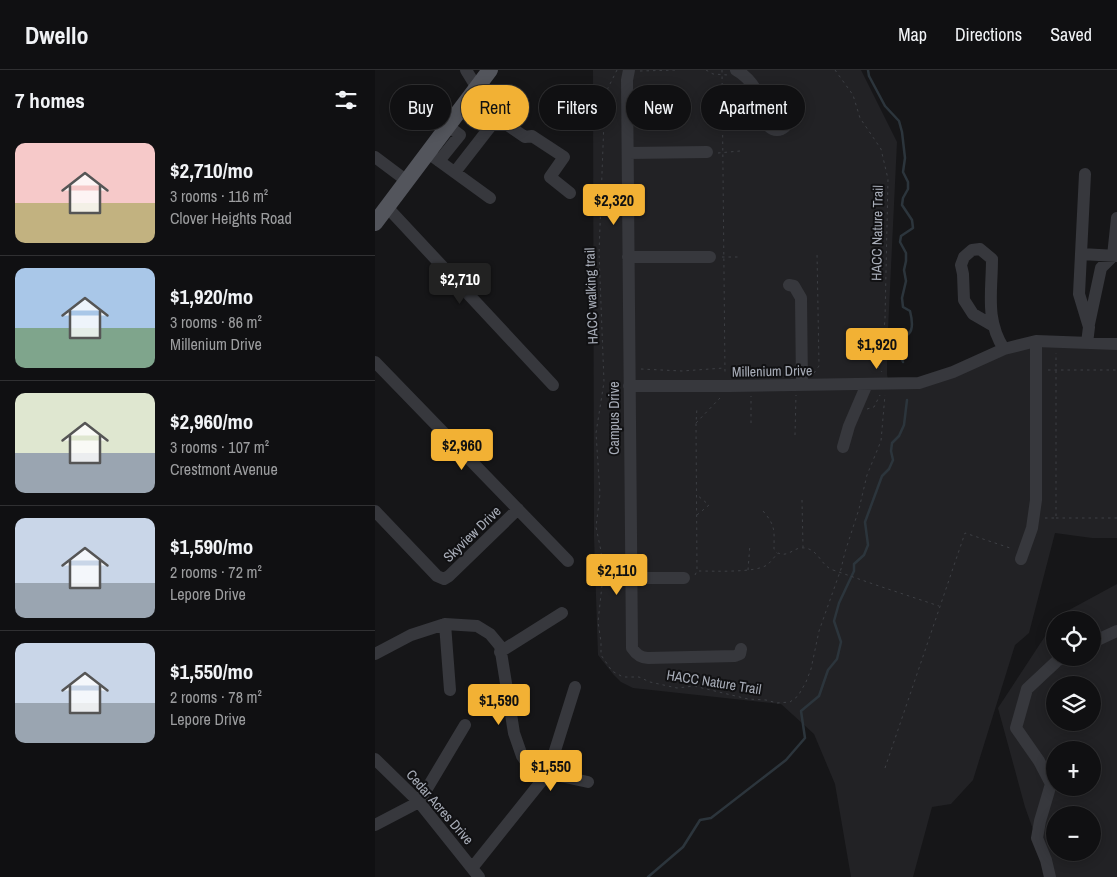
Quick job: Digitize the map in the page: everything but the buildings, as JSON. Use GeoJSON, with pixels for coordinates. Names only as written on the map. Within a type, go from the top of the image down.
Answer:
{"type":"FeatureCollection","features":[{"type":"Feature","properties":{"kind":"main road"},"geometry":{"type":"LineString","coordinates":[[479,85],[490,70]]}},
{"type":"Feature","properties":{"kind":"main road"},"geometry":{"type":"LineString","coordinates":[[375,223],[407,181],[434,157],[448,126],[461,108]]}},
{"type":"Feature","properties":{"kind":"street"},"geometry":{"type":"LineString","coordinates":[[466,70],[472,85]]}},
{"type":"Feature","properties":{"kind":"street","name":"Campus Drive"},"geometry":{"type":"LineString","coordinates":[[629,70],[627,80],[632,648],[642,658],[735,656],[740,654],[741,649]]}},
{"type":"Feature","properties":{"kind":"street"},"geometry":{"type":"LineString","coordinates":[[736,70],[749,79],[754,85]]}},
{"type":"Feature","properties":{"kind":"street"},"geometry":{"type":"LineString","coordinates":[[455,172],[488,130]]}},
{"type":"Feature","properties":{"kind":"street"},"geometry":{"type":"LineString","coordinates":[[514,130],[525,138],[532,136],[564,157],[550,177],[570,193]]}},
{"type":"Feature","properties":{"kind":"street"},"geometry":{"type":"LineString","coordinates":[[628,153],[707,152]]}},
{"type":"Feature","properties":{"kind":"street"},"geometry":{"type":"LineString","coordinates":[[375,157],[407,181]]}},
{"type":"Feature","properties":{"kind":"street"},"geometry":{"type":"LineString","coordinates":[[434,157],[490,198]]}},
{"type":"Feature","properties":{"kind":"street"},"geometry":{"type":"LineString","coordinates":[[1085,174],[1079,294],[1089,327]]}},
{"type":"Feature","properties":{"kind":"street"},"geometry":{"type":"LineString","coordinates":[[387,207],[553,385]]}},
{"type":"Feature","properties":{"kind":"street"},"geometry":{"type":"LineString","coordinates":[[1087,343],[1101,268],[1115,256],[1117,218]]}},
{"type":"Feature","properties":{"kind":"street"},"geometry":{"type":"LineString","coordinates":[[992,325],[973,314],[964,300],[961,265],[964,257],[972,250],[980,249],[993,259],[992,325],[1004,348]]}},
{"type":"Feature","properties":{"kind":"street"},"geometry":{"type":"LineString","coordinates":[[1081,254],[1115,256]]}},
{"type":"Feature","properties":{"kind":"street"},"geometry":{"type":"LineString","coordinates":[[628,257],[710,257]]}},
{"type":"Feature","properties":{"kind":"street"},"geometry":{"type":"LineString","coordinates":[[789,285],[794,286],[801,298],[804,381]]}},
{"type":"Feature","properties":{"kind":"street"},"geometry":{"type":"LineString","coordinates":[[1022,556],[1032,528],[1036,500],[1036,342]]}},
{"type":"Feature","properties":{"kind":"street","name":"Millenium Drive"},"geometry":{"type":"LineString","coordinates":[[629,386],[725,386],[804,381],[867,384],[919,383],[938,378],[1004,348],[1036,342],[1117,344]]}},
{"type":"Feature","properties":{"kind":"street"},"geometry":{"type":"LineString","coordinates":[[375,362],[568,560]]}},
{"type":"Feature","properties":{"kind":"street"},"geometry":{"type":"LineString","coordinates":[[843,447],[849,426],[867,384]]}},
{"type":"Feature","properties":{"kind":"street","name":"Skyview Drive"},"geometry":{"type":"LineString","coordinates":[[375,511],[437,576],[444,579],[519,509]]}},
{"type":"Feature","properties":{"kind":"street"},"geometry":{"type":"LineString","coordinates":[[631,578],[688,578]]}},
{"type":"Feature","properties":{"kind":"street"},"geometry":{"type":"LineString","coordinates":[[500,652],[562,612]]}},
{"type":"Feature","properties":{"kind":"street"},"geometry":{"type":"LineString","coordinates":[[445,624],[450,690]]}},
{"type":"Feature","properties":{"kind":"street"},"geometry":{"type":"LineString","coordinates":[[375,654],[411,635],[445,624],[477,626],[490,634],[499,646],[513,733],[518,748],[527,763],[542,772],[588,782]]}},
{"type":"Feature","properties":{"kind":"street"},"geometry":{"type":"LineString","coordinates":[[1101,638],[1117,630]]}},
{"type":"Feature","properties":{"kind":"street"},"geometry":{"type":"LineString","coordinates":[[1050,877],[1046,860],[1037,838],[1039,821],[1051,784],[1039,761],[1016,728],[1027,689],[1052,666]]}},
{"type":"Feature","properties":{"kind":"street"},"geometry":{"type":"LineString","coordinates":[[476,872],[548,773],[575,687]]}},
{"type":"Feature","properties":{"kind":"street"},"geometry":{"type":"LineString","coordinates":[[375,826],[419,802],[465,724]]}},
{"type":"Feature","properties":{"kind":"street","name":"Cedar Acres Drive"},"geometry":{"type":"LineString","coordinates":[[375,760],[419,802],[476,872]]}},
{"type":"Feature","properties":{"kind":"path","name":"HACC walking trail"},"geometry":{"type":"LineString","coordinates":[[596,433],[604,382],[599,253],[605,94],[617,70]]}},
{"type":"Feature","properties":{"kind":"path"},"geometry":{"type":"LineString","coordinates":[[638,71],[677,70]]}},
{"type":"Feature","properties":{"kind":"path"},"geometry":{"type":"LineString","coordinates":[[722,70],[725,386]]}},
{"type":"Feature","properties":{"kind":"path","name":"HACC Nature Trail"},"geometry":{"type":"LineString","coordinates":[[835,70],[853,94],[860,118],[881,149],[888,179],[885,319],[883,342],[876,360],[877,366],[885,377]]}},
{"type":"Feature","properties":{"kind":"path"},"geometry":{"type":"LineString","coordinates":[[723,153],[740,151]]}},
{"type":"Feature","properties":{"kind":"path"},"geometry":{"type":"LineString","coordinates":[[795,435],[804,381],[819,366],[817,252]]}},
{"type":"Feature","properties":{"kind":"path"},"geometry":{"type":"LineString","coordinates":[[724,257],[741,257]]}},
{"type":"Feature","properties":{"kind":"path"},"geometry":{"type":"LineString","coordinates":[[1056,348],[1056,518]]}},
{"type":"Feature","properties":{"kind":"path"},"geometry":{"type":"LineString","coordinates":[[641,369],[683,371],[725,368]]}},
{"type":"Feature","properties":{"kind":"path"},"geometry":{"type":"LineString","coordinates":[[804,381],[818,376]]}},
{"type":"Feature","properties":{"kind":"path"},"geometry":{"type":"LineString","coordinates":[[751,392],[751,423]]}},
{"type":"Feature","properties":{"kind":"path","name":"HACC Nature Trail"},"geometry":{"type":"LineString","coordinates":[[596,433],[600,494],[596,526],[603,576],[598,622],[601,655],[608,667],[623,677],[639,677],[650,682],[677,688],[694,686],[748,699],[777,703],[789,702],[801,691],[813,664],[819,631],[841,569],[867,475],[881,441],[885,392]]}},
{"type":"Feature","properties":{"kind":"path"},"geometry":{"type":"LineString","coordinates":[[697,407],[697,571]]}},
{"type":"Feature","properties":{"kind":"path"},"geometry":{"type":"LineString","coordinates":[[696,495],[709,505],[697,515]]}},
{"type":"Feature","properties":{"kind":"path"},"geometry":{"type":"LineString","coordinates":[[802,500],[803,548]]}},
{"type":"Feature","properties":{"kind":"path"},"geometry":{"type":"LineString","coordinates":[[763,511],[773,526],[774,549],[778,553],[782,555],[787,554],[799,548],[815,552],[824,565],[833,570],[940,607]]}},
{"type":"Feature","properties":{"kind":"path"},"geometry":{"type":"LineString","coordinates":[[1041,518],[1117,518]]}},
{"type":"Feature","properties":{"kind":"path"},"geometry":{"type":"LineString","coordinates":[[885,768],[965,533],[1022,556]]}},
{"type":"Feature","properties":{"kind":"path"},"geometry":{"type":"LineString","coordinates":[[748,570],[750,544]]}},
{"type":"Feature","properties":{"kind":"path"},"geometry":{"type":"LineString","coordinates":[[688,578],[697,571],[748,570],[767,565],[778,553]]}},
{"type":"Feature","properties":{"kind":"shaded area"},"geometry":{"type":"Polygon","coordinates":[[[593,70],[861,70],[897,142],[887,351],[889,388],[1019,349],[1053,346],[1117,349],[1117,538],[1092,538],[1055,533],[1029,633],[1015,645],[973,780],[951,804],[932,807],[913,877],[851,877],[835,784],[814,734],[781,704],[633,688],[621,682],[598,655],[594,537],[593,130],[616,130],[616,85],[593,85],[593,70]]]}},
{"type":"Feature","properties":{"kind":"shaded area"},"geometry":{"type":"Polygon","coordinates":[[[1117,584],[1117,877],[1050,877],[1025,807],[998,708],[1046,635],[1046,666],[1101,666],[1101,611],[1067,611],[1117,584]]]}},
{"type":"Feature","properties":{"kind":"waterway"},"geometry":{"type":"LineString","coordinates":[[868,70],[869,76],[885,106],[899,121],[905,158],[903,172],[908,182],[908,189],[903,198],[902,205],[912,220],[913,228],[901,236],[900,242],[906,253],[904,270],[906,281],[902,298],[903,307],[910,311],[912,328],[900,342],[899,350],[903,362]]}},
{"type":"Feature","properties":{"kind":"waterway"},"geometry":{"type":"LineString","coordinates":[[648,877],[683,847],[700,820],[711,818],[786,760],[805,738],[801,711],[819,696],[828,670],[837,659],[841,642],[834,621],[839,603],[854,571],[854,564],[864,555],[868,545],[865,522],[882,476],[889,469],[893,460],[892,443],[899,436],[904,425],[907,400]]}}]}
